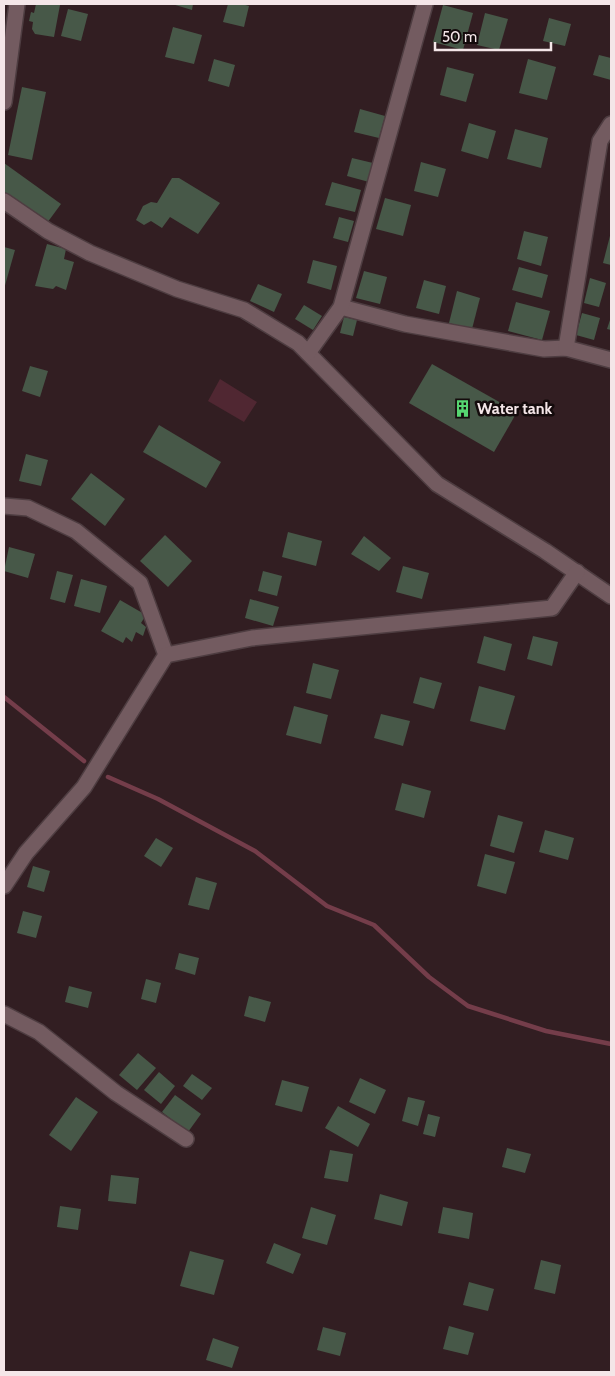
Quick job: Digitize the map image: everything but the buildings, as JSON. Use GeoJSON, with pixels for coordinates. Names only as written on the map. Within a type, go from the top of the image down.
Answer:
{"type":"FeatureCollection","features":[{"type":"Feature","properties":{"kind":"street"},"geometry":{"type":"LineString","coordinates":[[4,102],[17,4]]}},
{"type":"Feature","properties":{"kind":"street"},"geometry":{"type":"LineString","coordinates":[[308,353],[341,307],[425,4]]}},
{"type":"Feature","properties":{"kind":"street"},"geometry":{"type":"LineString","coordinates":[[566,348],[600,141],[611,124]]}},
{"type":"Feature","properties":{"kind":"street"},"geometry":{"type":"LineString","coordinates":[[4,201],[48,231],[90,253],[177,290],[244,310],[298,343],[437,484],[577,572],[611,596]]}},
{"type":"Feature","properties":{"kind":"street"},"geometry":{"type":"LineString","coordinates":[[341,307],[405,324],[544,349],[566,348],[611,360]]}},
{"type":"Feature","properties":{"kind":"street"},"geometry":{"type":"LineString","coordinates":[[4,506],[28,508],[76,531],[140,583],[166,655]]}},
{"type":"Feature","properties":{"kind":"street"},"geometry":{"type":"LineString","coordinates":[[4,886],[26,853],[84,787],[166,655],[252,638],[552,608],[577,572]]}},
{"type":"Feature","properties":{"kind":"street"},"geometry":{"type":"LineString","coordinates":[[4,1014],[39,1032],[116,1093],[186,1138]]}},
{"type":"Feature","properties":{"kind":"shaded area"},"geometry":{"type":"Polygon","coordinates":[[[220,379],[257,402],[244,422],[208,401],[220,379]]]}},
{"type":"Feature","properties":{"kind":"waterway"},"geometry":{"type":"LineString","coordinates":[[4,697],[84,761]]}},
{"type":"Feature","properties":{"kind":"waterway"},"geometry":{"type":"LineString","coordinates":[[108,777],[158,799],[255,851],[327,906],[374,925],[429,977],[468,1006],[546,1031],[611,1044]]}},
{"type":"Feature","properties":{"kind":"place","name":"Water tank"},"geometry":{"type":"Point","coordinates":[463,408]}}]}
